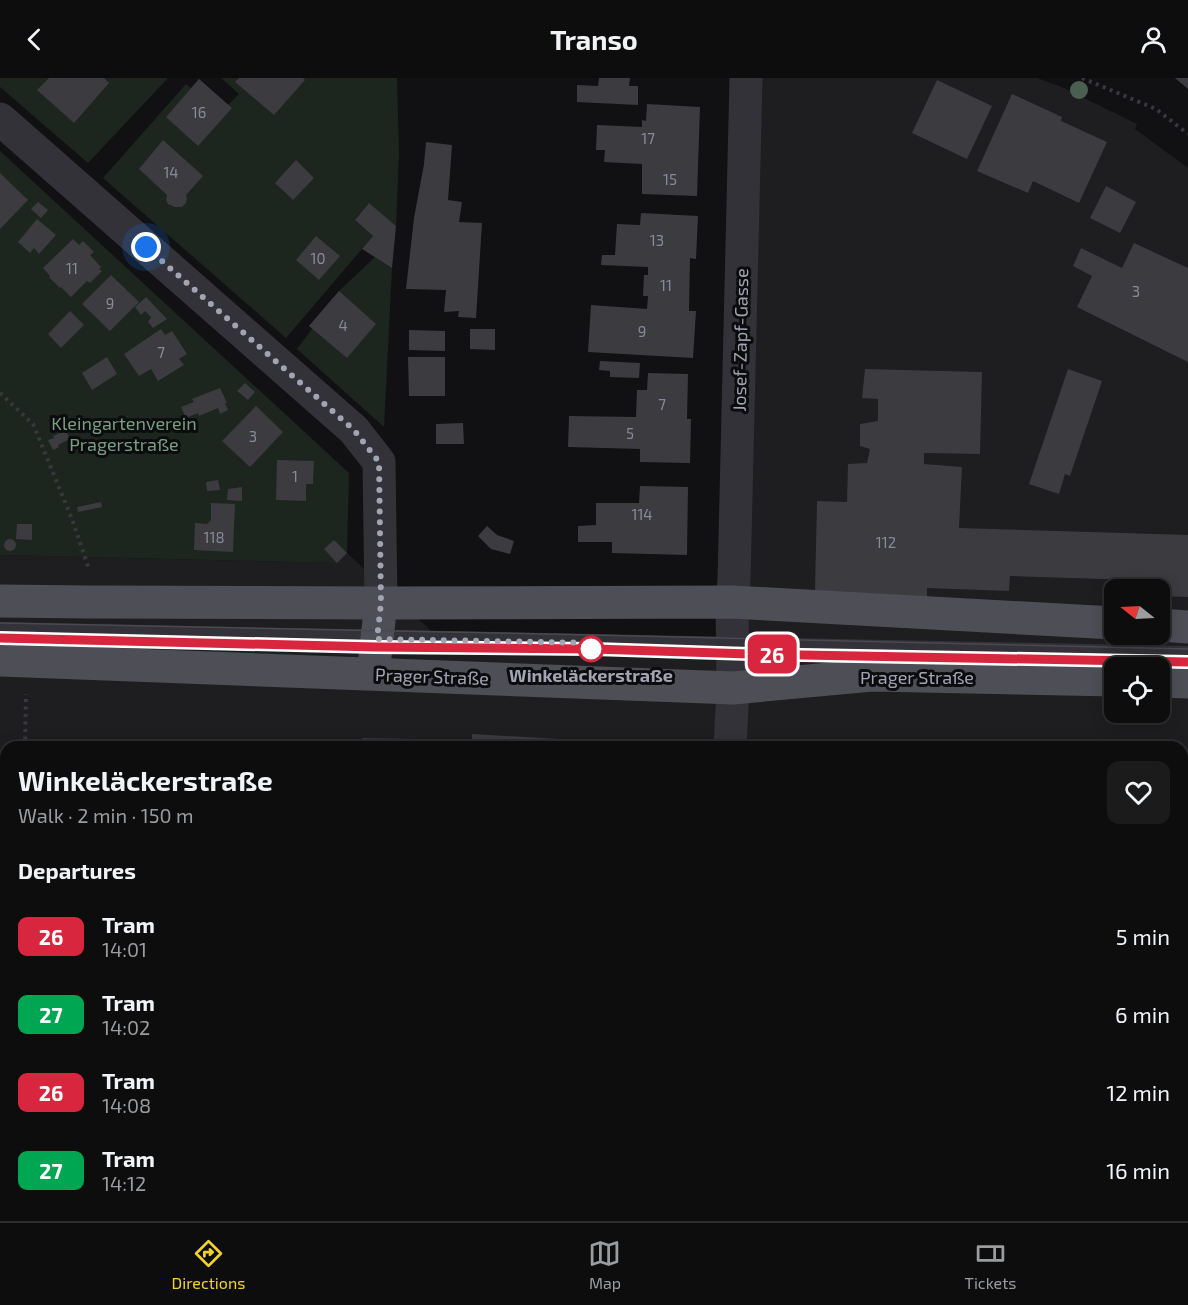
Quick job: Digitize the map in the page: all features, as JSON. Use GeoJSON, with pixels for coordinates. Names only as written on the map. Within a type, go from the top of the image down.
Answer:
{"type":"FeatureCollection","features":[{"type":"Feature","properties":{"kind":"main road"},"geometry":{"type":"LineString","coordinates":[[0,601],[732,602],[1104,622]]}},
{"type":"Feature","properties":{"kind":"main road"},"geometry":{"type":"LineString","coordinates":[[373,674],[381,603]]}},
{"type":"Feature","properties":{"kind":"main road"},"geometry":{"type":"LineString","coordinates":[[1170,626],[1188,627]]}},
{"type":"Feature","properties":{"kind":"main road","name":"Prager Straße"},"geometry":{"type":"LineString","coordinates":[[13,660],[733,688],[872,675],[1104,680]]}},
{"type":"Feature","properties":{"kind":"main road"},"geometry":{"type":"LineString","coordinates":[[1170,681],[1188,682]]}},
{"type":"Feature","properties":{"kind":"street","name":"Josef-Zapf-Gasse"},"geometry":{"type":"LineString","coordinates":[[730,741],[746,78]]}},
{"type":"Feature","properties":{"kind":"street"},"geometry":{"type":"LineString","coordinates":[[0,118],[354,430],[379,462],[381,603]]}},
{"type":"Feature","properties":{"kind":"lane"},"geometry":{"type":"LineString","coordinates":[[0,631],[1188,655]]}},
{"type":"Feature","properties":{"kind":"path"},"geometry":{"type":"LineString","coordinates":[[1082,78],[1156,109],[1188,134]]}},
{"type":"Feature","properties":{"kind":"path"},"geometry":{"type":"LineString","coordinates":[[0,393],[33,424],[72,519],[90,571],[90,602]]}},
{"type":"Feature","properties":{"kind":"path"},"geometry":{"type":"LineString","coordinates":[[13,660],[25,741]]}},
{"type":"Feature","properties":{"kind":"shaded area"},"geometry":{"type":"Polygon","coordinates":[[[755,78],[1037,78],[1064,88],[1137,124],[1135,129],[1188,168],[1188,741],[0,741],[0,555],[336,563],[347,553],[439,638],[726,647],[755,78]]]}},
{"type":"Feature","properties":{"kind":"green space"},"geometry":{"type":"Polygon","coordinates":[[[0,78],[168,78],[88,163],[0,87],[0,78]]]}},
{"type":"Feature","properties":{"kind":"green space"},"geometry":{"type":"Polygon","coordinates":[[[221,78],[397,78],[399,153],[396,226],[368,204],[355,220],[373,236],[286,338],[103,178],[186,84],[191,88],[199,79],[228,105],[239,94],[221,78]]]}},
{"type":"Feature","properties":{"kind":"green space","name":"Kleingartenverein Pragerstraße"},"geometry":{"type":"Polygon","coordinates":[[[0,151],[349,473],[347,553],[337,563],[0,555],[0,151]]]}},
{"type":"Feature","properties":{"kind":"green space"},"geometry":{"type":"Polygon","coordinates":[[[375,257],[392,268],[384,427],[297,349],[312,329],[309,326],[339,291],[375,257]]]}},
{"type":"Feature","properties":{"kind":"building"},"geometry":{"type":"Polygon","coordinates":[[[49,78],[104,78],[109,83],[74,123],[37,90],[49,78]]]}},
{"type":"Feature","properties":{"kind":"building"},"geometry":{"type":"Polygon","coordinates":[[[239,78],[303,78],[305,80],[274,115],[235,82],[239,78]]]}},
{"type":"Feature","properties":{"kind":"building"},"geometry":{"type":"Polygon","coordinates":[[[599,78],[630,78],[629,86],[638,86],[638,105],[577,102],[577,85],[598,86],[599,78]]]}},
{"type":"Feature","properties":{"kind":"building"},"geometry":{"type":"Polygon","coordinates":[[[1175,78],[1188,78],[1188,89],[1175,78]]]}},
{"type":"Feature","properties":{"kind":"building"},"geometry":{"type":"Polygon","coordinates":[[[199,79],[232,108],[198,146],[166,117],[199,79]]]}},
{"type":"Feature","properties":{"kind":"building"},"geometry":{"type":"Polygon","coordinates":[[[937,80],[992,106],[967,159],[912,133],[937,80]]]}},
{"type":"Feature","properties":{"kind":"building"},"geometry":{"type":"Polygon","coordinates":[[[1012,94],[1062,117],[1061,121],[1107,142],[1079,203],[1033,181],[1028,193],[977,171],[1012,94]]]}},
{"type":"Feature","properties":{"kind":"building"},"geometry":{"type":"Polygon","coordinates":[[[647,104],[700,107],[697,196],[642,194],[642,164],[604,162],[605,150],[596,150],[597,125],[642,127],[642,120],[646,121],[647,104]]]}},
{"type":"Feature","properties":{"kind":"building"},"geometry":{"type":"Polygon","coordinates":[[[163,140],[203,176],[186,195],[186,203],[182,207],[168,204],[167,195],[139,169],[163,140]]]}},
{"type":"Feature","properties":{"kind":"building"},"geometry":{"type":"Polygon","coordinates":[[[426,142],[452,145],[448,200],[462,202],[459,222],[482,223],[476,318],[458,317],[459,311],[444,312],[446,290],[406,289],[426,142]]]}},
{"type":"Feature","properties":{"kind":"building"},"geometry":{"type":"Polygon","coordinates":[[[296,160],[314,178],[293,200],[275,183],[296,160]]]}},
{"type":"Feature","properties":{"kind":"building"},"geometry":{"type":"Polygon","coordinates":[[[0,173],[28,200],[0,229],[0,173]]]}},
{"type":"Feature","properties":{"kind":"building"},"geometry":{"type":"Polygon","coordinates":[[[1106,186],[1136,202],[1120,233],[1090,218],[1106,186]]]}},
{"type":"Feature","properties":{"kind":"building"},"geometry":{"type":"Polygon","coordinates":[[[38,202],[48,210],[41,218],[31,209],[38,202]]]}},
{"type":"Feature","properties":{"kind":"building"},"geometry":{"type":"Polygon","coordinates":[[[369,203],[396,226],[392,268],[362,249],[373,236],[355,220],[369,203]]]}},
{"type":"Feature","properties":{"kind":"building"},"geometry":{"type":"Polygon","coordinates":[[[641,213],[698,216],[696,259],[690,258],[689,311],[696,311],[693,358],[588,352],[591,305],[647,309],[648,296],[643,296],[644,275],[648,275],[648,267],[601,265],[602,255],[615,255],[617,224],[640,225],[641,213]]]}},
{"type":"Feature","properties":{"kind":"building"},"geometry":{"type":"Polygon","coordinates":[[[37,219],[56,235],[39,254],[34,248],[30,253],[18,242],[37,219]]]}},
{"type":"Feature","properties":{"kind":"building"},"geometry":{"type":"Polygon","coordinates":[[[316,236],[340,256],[319,280],[296,260],[316,236]]]}},
{"type":"Feature","properties":{"kind":"building"},"geometry":{"type":"Polygon","coordinates":[[[73,239],[79,245],[83,241],[94,252],[90,255],[102,271],[90,283],[87,281],[71,297],[49,277],[43,268],[73,239]]]}},
{"type":"Feature","properties":{"kind":"building"},"geometry":{"type":"Polygon","coordinates":[[[1134,243],[1188,268],[1188,362],[1077,307],[1092,276],[1073,266],[1081,248],[1122,268],[1134,243]]]}},
{"type":"Feature","properties":{"kind":"building"},"geometry":{"type":"Polygon","coordinates":[[[111,275],[139,302],[110,331],[82,304],[111,275]]]}},
{"type":"Feature","properties":{"kind":"building"},"geometry":{"type":"Polygon","coordinates":[[[339,291],[376,324],[347,358],[309,326],[339,291]]]}},
{"type":"Feature","properties":{"kind":"building"},"geometry":{"type":"Polygon","coordinates":[[[146,297],[167,319],[153,328],[148,322],[151,317],[145,311],[141,315],[135,307],[146,297]]]}},
{"type":"Feature","properties":{"kind":"building"},"geometry":{"type":"Polygon","coordinates":[[[70,311],[84,325],[61,348],[48,334],[70,311]]]}},
{"type":"Feature","properties":{"kind":"building"},"geometry":{"type":"Polygon","coordinates":[[[161,329],[165,335],[172,331],[187,354],[179,359],[184,365],[158,381],[151,369],[139,376],[124,354],[161,329]]]}},
{"type":"Feature","properties":{"kind":"building"},"geometry":{"type":"Polygon","coordinates":[[[470,329],[495,329],[495,350],[470,349],[470,329]]]}},
{"type":"Feature","properties":{"kind":"building"},"geometry":{"type":"Polygon","coordinates":[[[409,330],[445,331],[445,351],[409,350],[409,330]]]}},
{"type":"Feature","properties":{"kind":"building"},"geometry":{"type":"Polygon","coordinates":[[[107,357],[117,374],[92,390],[82,373],[107,357]]]}},
{"type":"Feature","properties":{"kind":"building"},"geometry":{"type":"Polygon","coordinates":[[[408,357],[445,357],[445,396],[409,396],[408,357]]]}},
{"type":"Feature","properties":{"kind":"building"},"geometry":{"type":"Polygon","coordinates":[[[600,361],[640,363],[639,378],[610,377],[610,371],[599,370],[600,361]]]}},
{"type":"Feature","properties":{"kind":"building"},"geometry":{"type":"Polygon","coordinates":[[[865,369],[982,372],[980,454],[924,453],[924,464],[962,467],[959,528],[1188,535],[1188,597],[1170,596],[1170,579],[1010,576],[1009,591],[927,588],[927,597],[815,591],[817,501],[847,502],[848,464],[867,463],[870,449],[860,446],[860,424],[878,421],[878,399],[862,398],[865,369]]]}},
{"type":"Feature","properties":{"kind":"building"},"geometry":{"type":"Polygon","coordinates":[[[1068,369],[1102,381],[1070,476],[1065,474],[1059,494],[1029,484],[1068,369]]]}},
{"type":"Feature","properties":{"kind":"building"},"geometry":{"type":"Polygon","coordinates":[[[648,373],[688,374],[687,419],[691,419],[690,463],[640,462],[640,449],[568,447],[569,416],[636,417],[637,390],[647,390],[648,373]]]}},
{"type":"Feature","properties":{"kind":"building"},"geometry":{"type":"Polygon","coordinates":[[[245,383],[255,392],[248,400],[237,391],[245,383]]]}},
{"type":"Feature","properties":{"kind":"building"},"geometry":{"type":"Polygon","coordinates":[[[220,388],[228,410],[220,414],[218,408],[199,416],[198,413],[186,418],[181,407],[194,402],[192,399],[220,388]]]}},
{"type":"Feature","properties":{"kind":"building"},"geometry":{"type":"Polygon","coordinates":[[[256,406],[283,432],[250,467],[222,441],[256,406]]]}},
{"type":"Feature","properties":{"kind":"building"},"geometry":{"type":"Polygon","coordinates":[[[463,423],[464,444],[436,444],[436,424],[463,423]]]}},
{"type":"Feature","properties":{"kind":"building"},"geometry":{"type":"Polygon","coordinates":[[[66,430],[70,439],[53,450],[48,440],[66,430]]]}},
{"type":"Feature","properties":{"kind":"building"},"geometry":{"type":"Polygon","coordinates":[[[277,460],[314,461],[313,484],[306,484],[306,501],[276,500],[277,460]]]}},
{"type":"Feature","properties":{"kind":"building"},"geometry":{"type":"Polygon","coordinates":[[[218,480],[220,490],[207,491],[206,482],[218,480]]]}},
{"type":"Feature","properties":{"kind":"building"},"geometry":{"type":"Polygon","coordinates":[[[640,486],[688,487],[687,555],[612,553],[612,542],[578,542],[578,526],[596,525],[596,503],[639,503],[640,486]]]}},
{"type":"Feature","properties":{"kind":"building"},"geometry":{"type":"Polygon","coordinates":[[[242,487],[242,501],[227,500],[228,489],[242,487]]]}},
{"type":"Feature","properties":{"kind":"building"},"geometry":{"type":"Polygon","coordinates":[[[101,502],[102,507],[78,512],[77,507],[101,502]]]}},
{"type":"Feature","properties":{"kind":"building"},"geometry":{"type":"Polygon","coordinates":[[[211,503],[235,504],[233,552],[194,550],[195,523],[207,524],[211,520],[211,503]]]}},
{"type":"Feature","properties":{"kind":"building"},"geometry":{"type":"Polygon","coordinates":[[[17,524],[32,524],[32,540],[16,539],[17,524]]]}},
{"type":"Feature","properties":{"kind":"building"},"geometry":{"type":"Polygon","coordinates":[[[487,526],[497,535],[514,541],[510,554],[491,549],[478,536],[487,526]]]}},
{"type":"Feature","properties":{"kind":"building"},"geometry":{"type":"Polygon","coordinates":[[[12,539],[15,540],[15,550],[8,551],[5,550],[4,543],[5,540],[12,539]]]}},
{"type":"Feature","properties":{"kind":"building"},"geometry":{"type":"Polygon","coordinates":[[[334,540],[347,553],[337,563],[324,549],[334,540]]]}},
{"type":"Feature","properties":{"kind":"building"},"geometry":{"type":"Polygon","coordinates":[[[472,734],[593,741],[362,741],[362,738],[472,740],[472,734]]]}},
{"type":"Feature","properties":{"kind":"tram line"},"geometry":{"type":"LineString","coordinates":[[0,623],[1188,649]]}},
{"type":"Feature","properties":{"kind":"tram line"},"geometry":{"type":"LineString","coordinates":[[0,638],[1188,662]]}},
{"type":"Feature","properties":{"kind":"tram line","name":"26"},"geometry":{"type":"LineString","coordinates":[[0,638],[1188,662]]}},
{"type":"Feature","properties":{"kind":"place","name":"Winkeläckerstraße"},"geometry":{"type":"Point","coordinates":[591,649]}},
{"type":"Feature","properties":{"kind":"route"},"geometry":{"type":"LineString","coordinates":[[146,247],[354,430],[379,462],[381,603],[377,639],[595,643],[591,649]]}}]}
